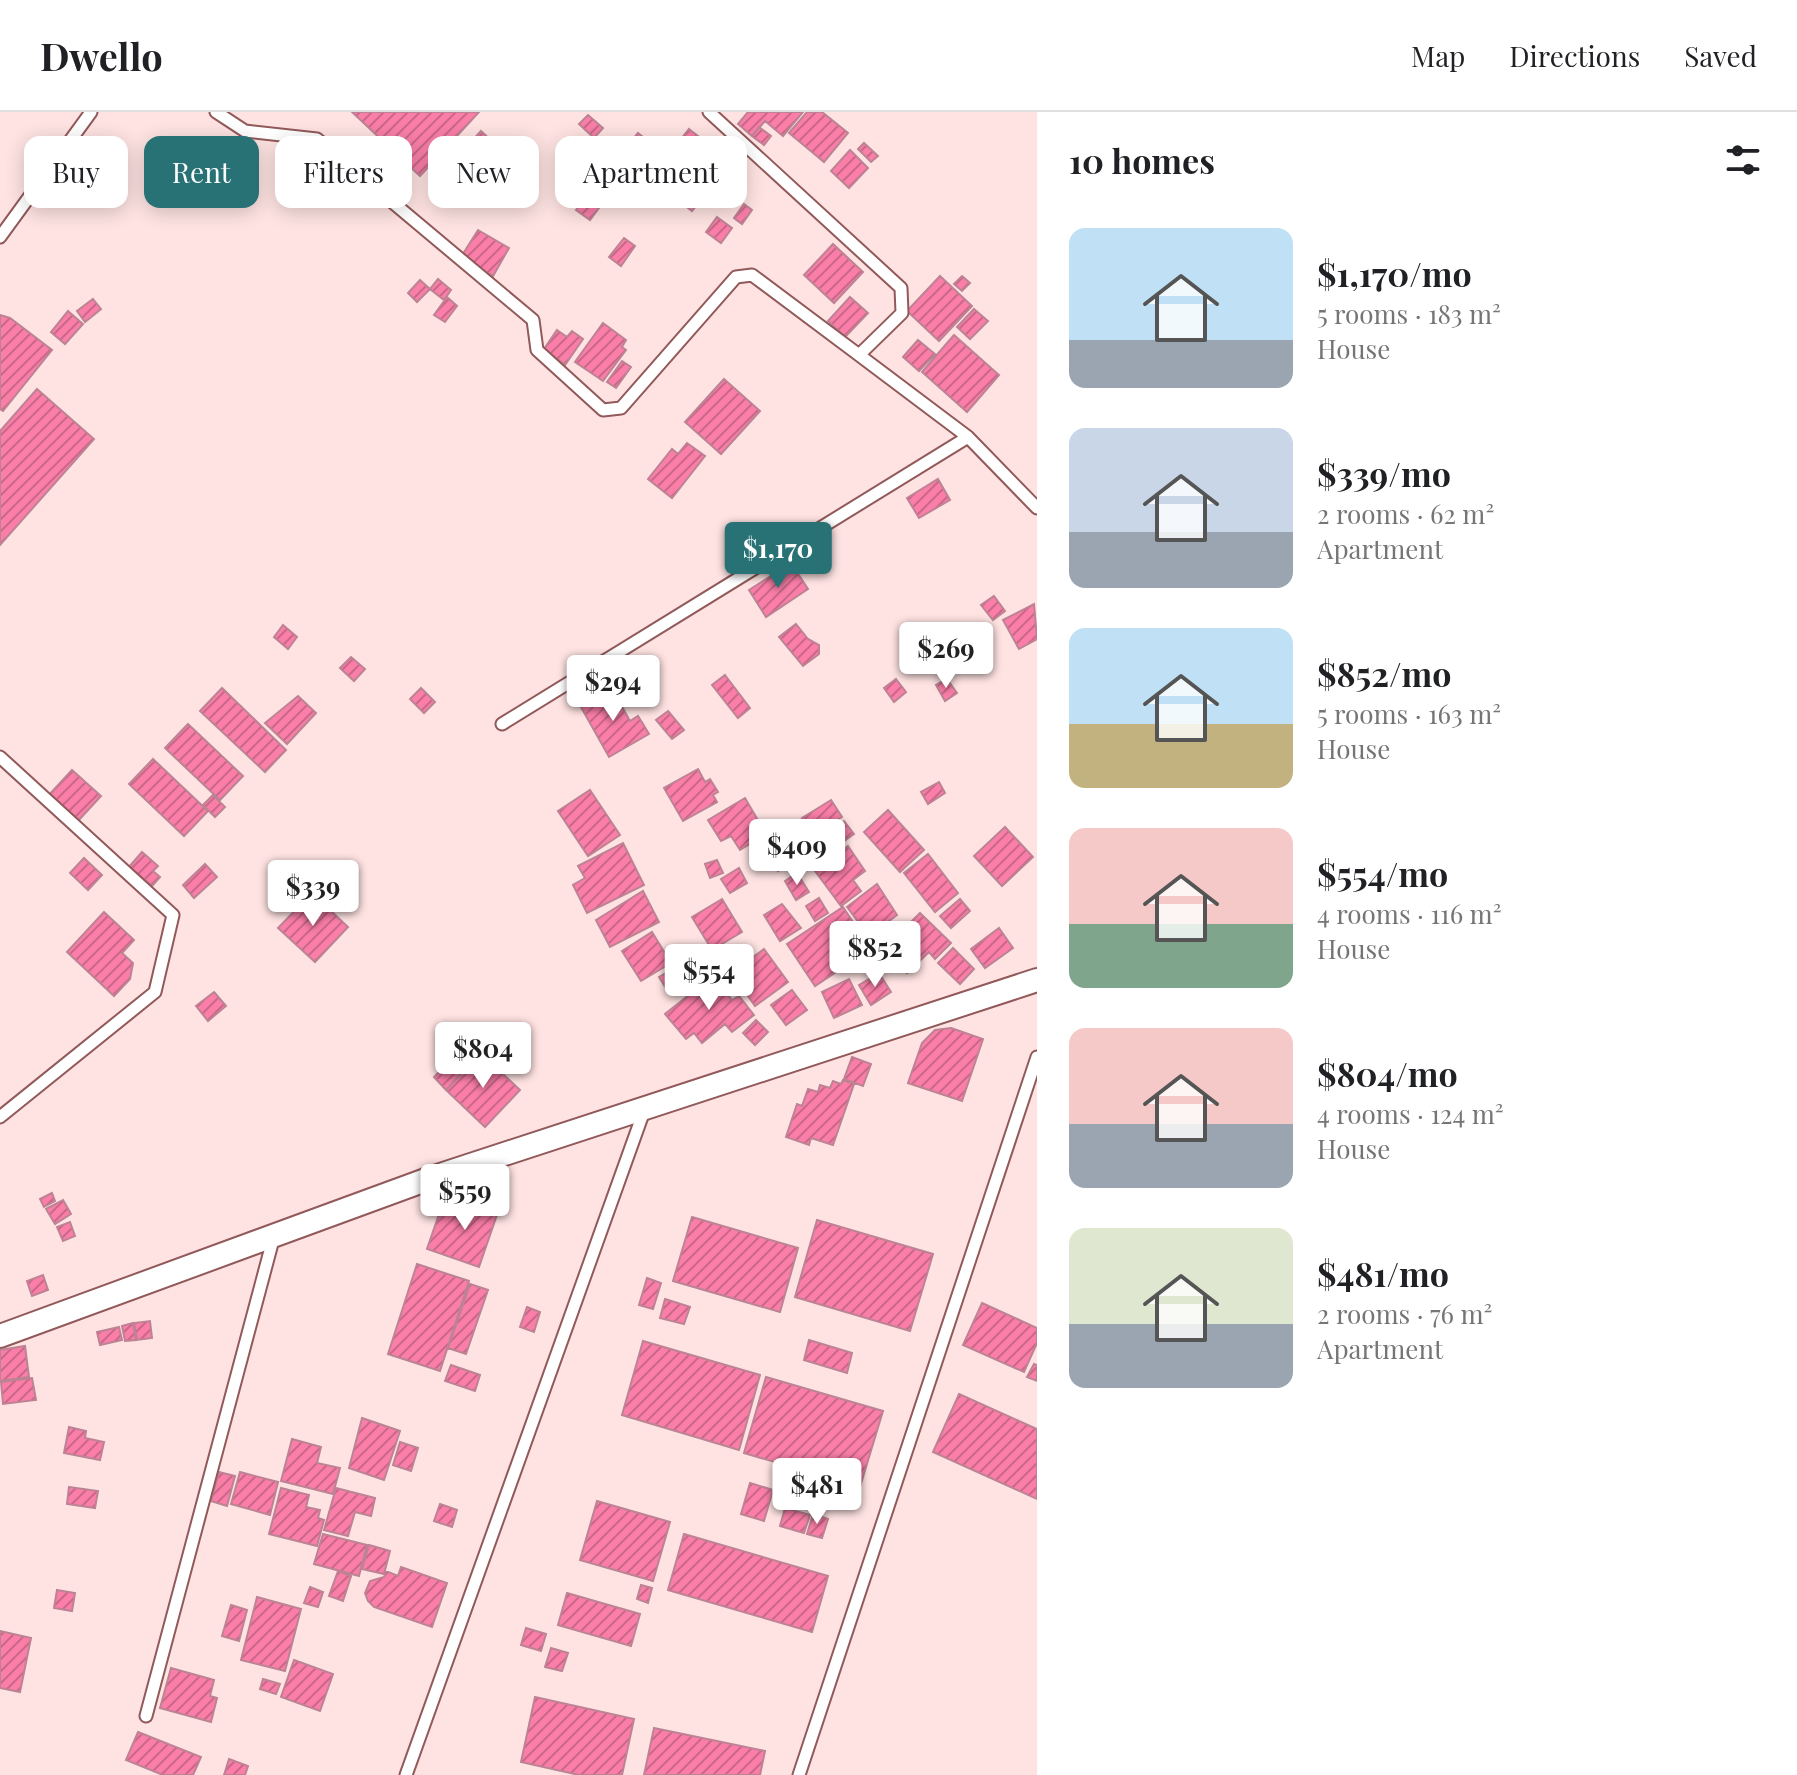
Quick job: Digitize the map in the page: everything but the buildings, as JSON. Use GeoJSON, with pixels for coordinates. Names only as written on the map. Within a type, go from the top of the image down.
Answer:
{"type":"FeatureCollection","features":[{"type":"Feature","properties":{"kind":"street"},"geometry":{"type":"LineString","coordinates":[[0,1336],[431,1178],[644,1111],[1037,980]]}},
{"type":"Feature","properties":{"kind":"lane"},"geometry":{"type":"LineString","coordinates":[[0,237],[91,112]]}},
{"type":"Feature","properties":{"kind":"lane"},"geometry":{"type":"LineString","coordinates":[[216,112],[245,131],[317,139],[533,320],[537,350],[603,410],[621,408],[736,277],[752,275],[968,437],[1037,508]]}},
{"type":"Feature","properties":{"kind":"lane"},"geometry":{"type":"LineString","coordinates":[[709,112],[901,288],[902,313],[859,355]]}},
{"type":"Feature","properties":{"kind":"lane"},"geometry":{"type":"LineString","coordinates":[[502,724],[968,437]]}},
{"type":"Feature","properties":{"kind":"lane"},"geometry":{"type":"LineString","coordinates":[[0,757],[173,915],[155,992],[0,1117]]}},
{"type":"Feature","properties":{"kind":"lane"},"geometry":{"type":"LineString","coordinates":[[799,1775],[1037,1057]]}},
{"type":"Feature","properties":{"kind":"lane"},"geometry":{"type":"LineString","coordinates":[[406,1775],[644,1111]]}},
{"type":"Feature","properties":{"kind":"lane"},"geometry":{"type":"LineString","coordinates":[[146,1716],[274,1236]]}}]}
